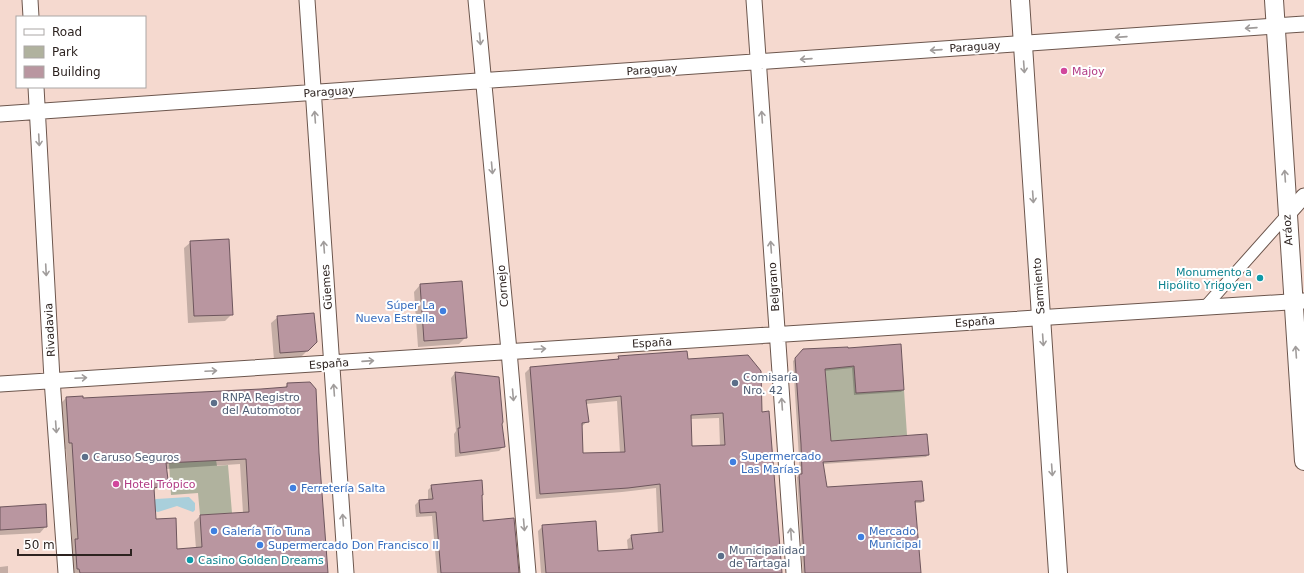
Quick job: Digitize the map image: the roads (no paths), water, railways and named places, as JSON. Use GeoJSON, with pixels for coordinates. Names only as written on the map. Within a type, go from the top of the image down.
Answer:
{"type":"FeatureCollection","features":[{"type":"Feature","properties":{"kind":"street"},"geometry":{"type":"LineString","coordinates":[[30,0],[31,16]]}},
{"type":"Feature","properties":{"kind":"street","name":"Güemes"},"geometry":{"type":"LineString","coordinates":[[307,0],[346,573]]}},
{"type":"Feature","properties":{"kind":"street","name":"Cornejo"},"geometry":{"type":"LineString","coordinates":[[476,0],[528,573]]}},
{"type":"Feature","properties":{"kind":"street","name":"Belgrano"},"geometry":{"type":"LineString","coordinates":[[754,0],[794,573]]}},
{"type":"Feature","properties":{"kind":"street","name":"Sarmiento"},"geometry":{"type":"LineString","coordinates":[[1020,0],[1058,573]]}},
{"type":"Feature","properties":{"kind":"street","name":"Aráoz"},"geometry":{"type":"LineString","coordinates":[[1274,0],[1287,215],[1298,302],[1304,461]]}},
{"type":"Feature","properties":{"kind":"street","name":"Paraguay"},"geometry":{"type":"LineString","coordinates":[[0,114],[484,82],[1304,24]]}},
{"type":"Feature","properties":{"kind":"street","name":"Rivadavia"},"geometry":{"type":"LineString","coordinates":[[36,88],[52,380],[66,573]]}},
{"type":"Feature","properties":{"kind":"street"},"geometry":{"type":"LineString","coordinates":[[1204,308],[1304,196]]}},
{"type":"Feature","properties":{"kind":"street","name":"España"},"geometry":{"type":"LineString","coordinates":[[0,384],[1298,302]]}},
{"type":"Feature","properties":{"kind":"water"},"geometry":{"type":"Polygon","coordinates":[[[189,497],[195,503],[195,510],[193,512],[177,506],[158,512],[154,511],[153,501],[156,499],[189,497]]]}},
{"type":"Feature","properties":{"kind":"place","name":"Majoy"},"geometry":{"type":"Point","coordinates":[1064,71]}},
{"type":"Feature","properties":{"kind":"place","name":"Monumento a Hipólito Yrigoyen"},"geometry":{"type":"Point","coordinates":[1260,278]}},
{"type":"Feature","properties":{"kind":"place","name":"Súper La Nueva Estrella"},"geometry":{"type":"Point","coordinates":[443,311]}},
{"type":"Feature","properties":{"kind":"place","name":"Comisaría Nro. 42"},"geometry":{"type":"Point","coordinates":[735,383]}},
{"type":"Feature","properties":{"kind":"place","name":"RNPA Registro del Automotor"},"geometry":{"type":"Point","coordinates":[214,403]}},
{"type":"Feature","properties":{"kind":"place","name":"Caruso Seguros"},"geometry":{"type":"Point","coordinates":[85,457]}},
{"type":"Feature","properties":{"kind":"place","name":"Supermercado Las Marías"},"geometry":{"type":"Point","coordinates":[733,462]}},
{"type":"Feature","properties":{"kind":"place","name":"Hotel Trópico"},"geometry":{"type":"Point","coordinates":[116,484]}},
{"type":"Feature","properties":{"kind":"place","name":"Ferretería Salta"},"geometry":{"type":"Point","coordinates":[293,488]}},
{"type":"Feature","properties":{"kind":"place","name":"Galería Tío Tuna"},"geometry":{"type":"Point","coordinates":[214,531]}},
{"type":"Feature","properties":{"kind":"place","name":"Mercado Municipal"},"geometry":{"type":"Point","coordinates":[861,537]}},
{"type":"Feature","properties":{"kind":"place","name":"Supermercado Don Francisco II"},"geometry":{"type":"Point","coordinates":[260,545]}},
{"type":"Feature","properties":{"kind":"place","name":"Municipalidad de Tartagal"},"geometry":{"type":"Point","coordinates":[721,556]}},
{"type":"Feature","properties":{"kind":"place","name":"Casino Golden Dreams"},"geometry":{"type":"Point","coordinates":[190,560]}}]}
